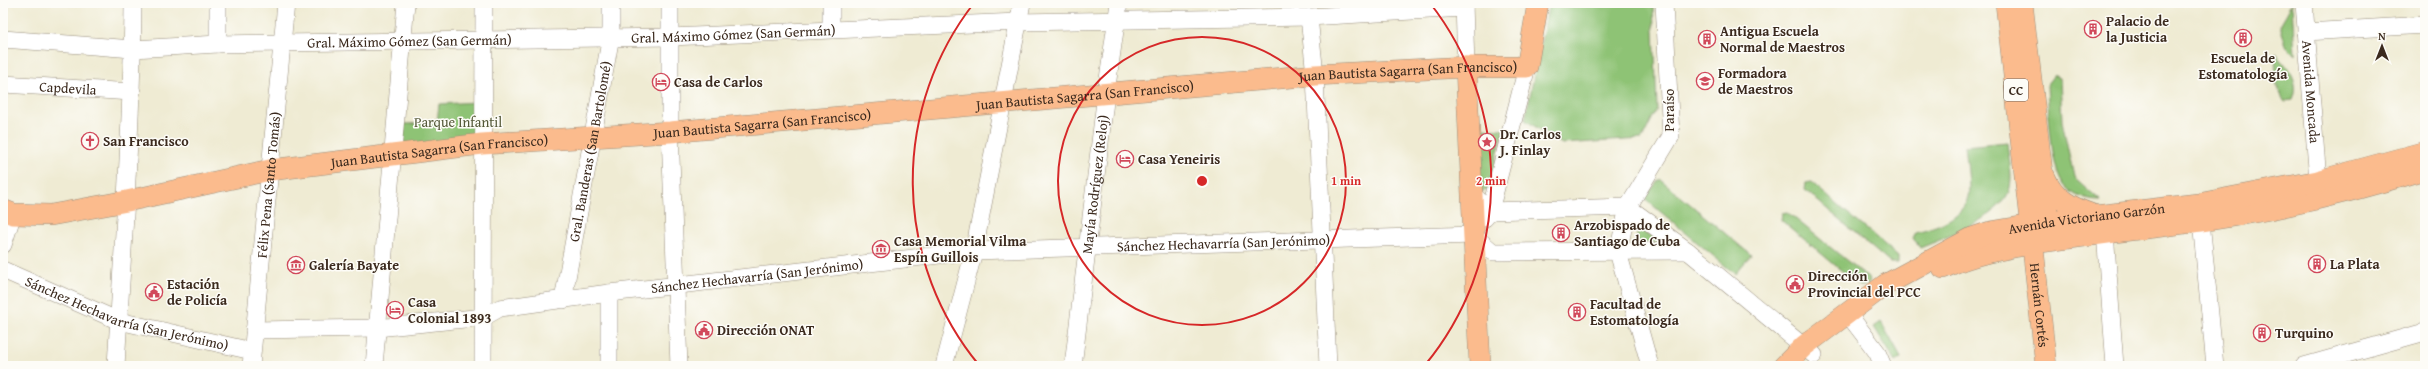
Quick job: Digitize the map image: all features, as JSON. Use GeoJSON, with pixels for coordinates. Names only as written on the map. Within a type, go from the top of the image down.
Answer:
{"type":"FeatureCollection","features":[{"type":"Feature","properties":{"kind":"main road"},"geometry":{"type":"LineString","coordinates":[[1526,67],[1538,3]]}},
{"type":"Feature","properties":{"kind":"main road","name":"CC"},"geometry":{"type":"LineString","coordinates":[[2006,3],[2033,170]]}},
{"type":"Feature","properties":{"kind":"main road","name":"CC"},"geometry":{"type":"LineString","coordinates":[[1990,232],[2010,217],[2022,199],[2033,170],[2022,3]]}},
{"type":"Feature","properties":{"kind":"main road"},"geometry":{"type":"LineString","coordinates":[[1466,66],[1480,366]]}},
{"type":"Feature","properties":{"kind":"main road","name":"Juan Bautista Sagarra (San Francisco)"},"geometry":{"type":"LineString","coordinates":[[8,212],[51,215],[128,201],[270,170],[482,144],[670,132],[1315,74],[1466,66],[1526,67]]}},
{"type":"Feature","properties":{"kind":"main road","name":"Avenida Victoriano Garzón"},"geometry":{"type":"LineString","coordinates":[[2100,224],[2318,181],[2425,152]]}},
{"type":"Feature","properties":{"kind":"main road","name":"Avenida Victoriano Garzón"},"geometry":{"type":"LineString","coordinates":[[1784,366],[1807,356],[1885,286],[1914,268],[1972,238],[1990,232],[2037,231],[2100,224],[2201,220],[2322,199],[2425,169]]}},
{"type":"Feature","properties":{"kind":"main road"},"geometry":{"type":"LineString","coordinates":[[2033,170],[2054,195],[2100,224]]}},
{"type":"Feature","properties":{"kind":"main road","name":"Hernán Cortés"},"geometry":{"type":"LineString","coordinates":[[2033,170],[2046,366]]}},
{"type":"Feature","properties":{"kind":"main road","name":"Avenida Victoriano Garzón"},"geometry":{"type":"LineString","coordinates":[[1851,318],[1900,289],[1968,256],[2037,231]]}},
{"type":"Feature","properties":{"kind":"street"},"geometry":{"type":"LineString","coordinates":[[116,366],[128,201],[132,92],[133,3]]}},
{"type":"Feature","properties":{"kind":"street"},"geometry":{"type":"LineString","coordinates":[[218,3],[218,44]]}},
{"type":"Feature","properties":{"kind":"street","name":"Félix Pena (Santo Tomás)"},"geometry":{"type":"LineString","coordinates":[[252,358],[286,3]]}},
{"type":"Feature","properties":{"kind":"street"},"geometry":{"type":"LineString","coordinates":[[374,366],[406,3]]}},
{"type":"Feature","properties":{"kind":"street"},"geometry":{"type":"LineString","coordinates":[[483,366],[484,317],[482,144],[484,3]]}},
{"type":"Feature","properties":{"kind":"street","name":"Gral. Banderas (San Bartolomé)"},"geometry":{"type":"LineString","coordinates":[[563,300],[594,137],[611,36],[611,3]]}},
{"type":"Feature","properties":{"kind":"street"},"geometry":{"type":"LineString","coordinates":[[670,3],[670,132],[679,366]]}},
{"type":"Feature","properties":{"kind":"street"},"geometry":{"type":"LineString","coordinates":[[831,3],[831,29]]}},
{"type":"Feature","properties":{"kind":"street"},"geometry":{"type":"LineString","coordinates":[[944,366],[974,251],[1022,3]]}},
{"type":"Feature","properties":{"kind":"street","name":"Mayía Rodríguez (Reloj)"},"geometry":{"type":"LineString","coordinates":[[1073,366],[1106,93],[1119,3]]}},
{"type":"Feature","properties":{"kind":"street","name":"Paraíso"},"geometry":{"type":"LineString","coordinates":[[1618,252],[1628,207],[1670,136],[1670,98],[1664,3]]}},
{"type":"Feature","properties":{"kind":"street","name":"Avenida Moncada"},"geometry":{"type":"LineString","coordinates":[[2304,3],[2318,181]]}},
{"type":"Feature","properties":{"kind":"street"},"geometry":{"type":"LineString","coordinates":[[1464,5],[1466,66]]}},
{"type":"Feature","properties":{"kind":"street","name":"Gral. Máximo Gómez (San Germán)"},"geometry":{"type":"LineString","coordinates":[[3,39],[133,49],[283,42],[484,40],[611,36],[670,37],[1018,22],[1309,17],[1464,5]]}},
{"type":"Feature","properties":{"kind":"street"},"geometry":{"type":"LineString","coordinates":[[1309,17],[1315,74],[1328,366]]}},
{"type":"Feature","properties":{"kind":"street"},"geometry":{"type":"LineString","coordinates":[[2306,32],[2425,25]]}},
{"type":"Feature","properties":{"kind":"street"},"geometry":{"type":"LineString","coordinates":[[1526,67],[1490,211],[1473,234],[1493,252],[1688,251]]}},
{"type":"Feature","properties":{"kind":"street","name":"Capdevila"},"geometry":{"type":"LineString","coordinates":[[3,84],[132,92]]}},
{"type":"Feature","properties":{"kind":"street"},"geometry":{"type":"LineString","coordinates":[[1471,193],[1490,211],[1628,207],[1688,251],[1807,356]]}},
{"type":"Feature","properties":{"kind":"street"},"geometry":{"type":"LineString","coordinates":[[3,245],[8,212]]}},
{"type":"Feature","properties":{"kind":"street"},"geometry":{"type":"LineString","coordinates":[[2201,220],[2215,366]]}},
{"type":"Feature","properties":{"kind":"street"},"geometry":{"type":"LineString","coordinates":[[2100,224],[2115,366]]}},
{"type":"Feature","properties":{"kind":"street","name":"Sánchez Hechavarría (San Jerónimo)"},"geometry":{"type":"LineString","coordinates":[[254,330],[377,328],[484,317],[500,308],[609,293],[974,251],[1088,246],[1323,241],[1473,234]]}},
{"type":"Feature","properties":{"kind":"street"},"geometry":{"type":"LineString","coordinates":[[1618,252],[1650,366]]}},
{"type":"Feature","properties":{"kind":"street","name":"Sánchez Hechavarría (San Jerónimo)"},"geometry":{"type":"LineString","coordinates":[[3,270],[119,321],[252,358]]}},
{"type":"Feature","properties":{"kind":"street"},"geometry":{"type":"LineString","coordinates":[[609,293],[609,366]]}},
{"type":"Feature","properties":{"kind":"street"},"geometry":{"type":"LineString","coordinates":[[1851,318],[1877,352],[1883,366]]}},
{"type":"Feature","properties":{"kind":"street"},"geometry":{"type":"LineString","coordinates":[[2304,366],[2425,332]]}},
{"type":"Feature","properties":{"kind":"green space"},"geometry":{"type":"Polygon","coordinates":[[[1549,3],[1653,3],[1657,109],[1642,139],[1562,144],[1525,120],[1549,3]]]}},
{"type":"Feature","properties":{"kind":"green space"},"geometry":{"type":"Polygon","coordinates":[[[2292,4],[2295,55],[2286,46],[2280,25],[2292,4]]]}},
{"type":"Feature","properties":{"kind":"green space"},"geometry":{"type":"Polygon","coordinates":[[[2275,53],[2292,74],[2295,86],[2293,100],[2284,101],[2276,84],[2275,53]]]}},
{"type":"Feature","properties":{"kind":"green space"},"geometry":{"type":"Polygon","coordinates":[[[2054,75],[2060,78],[2062,121],[2074,177],[2101,201],[2085,199],[2075,195],[2063,184],[2059,176],[2053,151],[2048,106],[2047,84],[2054,75]]]}},
{"type":"Feature","properties":{"kind":"green space","name":"Parque Infantil"},"geometry":{"type":"Polygon","coordinates":[[[478,102],[477,141],[403,146],[404,124],[437,123],[439,104],[478,102]]]}},
{"type":"Feature","properties":{"kind":"green space"},"geometry":{"type":"Polygon","coordinates":[[[1472,128],[1504,129],[1488,190],[1478,192],[1472,128]]]}},
{"type":"Feature","properties":{"kind":"green space"},"geometry":{"type":"Polygon","coordinates":[[[2007,142],[2011,179],[2009,191],[2003,201],[1994,210],[1970,226],[1920,248],[1913,238],[1916,232],[1931,228],[1947,221],[1965,205],[1969,193],[1969,187],[1965,146],[2007,142]]]}},
{"type":"Feature","properties":{"kind":"green space"},"geometry":{"type":"Polygon","coordinates":[[[1660,179],[1751,255],[1735,274],[1644,198],[1660,179]]]}},
{"type":"Feature","properties":{"kind":"green space"},"geometry":{"type":"Polygon","coordinates":[[[1811,182],[1898,256],[1898,263],[1890,263],[1805,190],[1806,183],[1811,182]]]}},
{"type":"Feature","properties":{"kind":"green space"},"geometry":{"type":"Polygon","coordinates":[[[1787,212],[1867,277],[1870,282],[1868,285],[1860,286],[1781,220],[1782,213],[1787,212]]]}},
{"type":"Feature","properties":{"kind":"green space"},"geometry":{"type":"Polygon","coordinates":[[[1639,227],[1660,242],[1635,245],[1639,227]]]}},
{"type":"Feature","properties":{"kind":"green space"},"geometry":{"type":"Polygon","coordinates":[[[1881,322],[1901,358],[1896,362],[1874,327],[1881,322]]]}},
{"type":"Feature","properties":{"kind":"place","name":"Palacio de la Justicia"},"geometry":{"type":"Point","coordinates":[2093,29]}},
{"type":"Feature","properties":{"kind":"place","name":"Escuela de Estomatología"},"geometry":{"type":"Point","coordinates":[2243,38]}},
{"type":"Feature","properties":{"kind":"place","name":"Antigua Escuela Normal de Maestros"},"geometry":{"type":"Point","coordinates":[1707,39]}},
{"type":"Feature","properties":{"kind":"place","name":"Formadora de Maestros"},"geometry":{"type":"Point","coordinates":[1705,81]}},
{"type":"Feature","properties":{"kind":"place","name":"Casa de Carlos"},"geometry":{"type":"Point","coordinates":[661,82]}},
{"type":"Feature","properties":{"kind":"place","name":"San Francisco"},"geometry":{"type":"Point","coordinates":[90,141]}},
{"type":"Feature","properties":{"kind":"place","name":"Dr. Carlos J. Finlay"},"geometry":{"type":"Point","coordinates":[1487,142]}},
{"type":"Feature","properties":{"kind":"place","name":"Casa Yeneiris"},"geometry":{"type":"Point","coordinates":[1125,159]}},
{"type":"Feature","properties":{"kind":"place","name":"Arzobispado de Santiago de Cuba"},"geometry":{"type":"Point","coordinates":[1561,233]}},
{"type":"Feature","properties":{"kind":"place","name":"Casa Memorial Vilma Espín Guillois"},"geometry":{"type":"Point","coordinates":[881,249]}},
{"type":"Feature","properties":{"kind":"place","name":"La Plata"},"geometry":{"type":"Point","coordinates":[2317,264]}},
{"type":"Feature","properties":{"kind":"place","name":"Galería Bayate"},"geometry":{"type":"Point","coordinates":[296,265]}},
{"type":"Feature","properties":{"kind":"place","name":"Dirección Provincial del PCC"},"geometry":{"type":"Point","coordinates":[1795,284]}},
{"type":"Feature","properties":{"kind":"place","name":"Estación de Policía"},"geometry":{"type":"Point","coordinates":[154,292]}},
{"type":"Feature","properties":{"kind":"place","name":"Casa Colonial 1893"},"geometry":{"type":"Point","coordinates":[395,310]}},
{"type":"Feature","properties":{"kind":"place","name":"Facultad de Estomatología"},"geometry":{"type":"Point","coordinates":[1577,312]}},
{"type":"Feature","properties":{"kind":"place","name":"Dirección ONAT"},"geometry":{"type":"Point","coordinates":[704,330]}},
{"type":"Feature","properties":{"kind":"place","name":"Turquino"},"geometry":{"type":"Point","coordinates":[2262,333]}}]}
